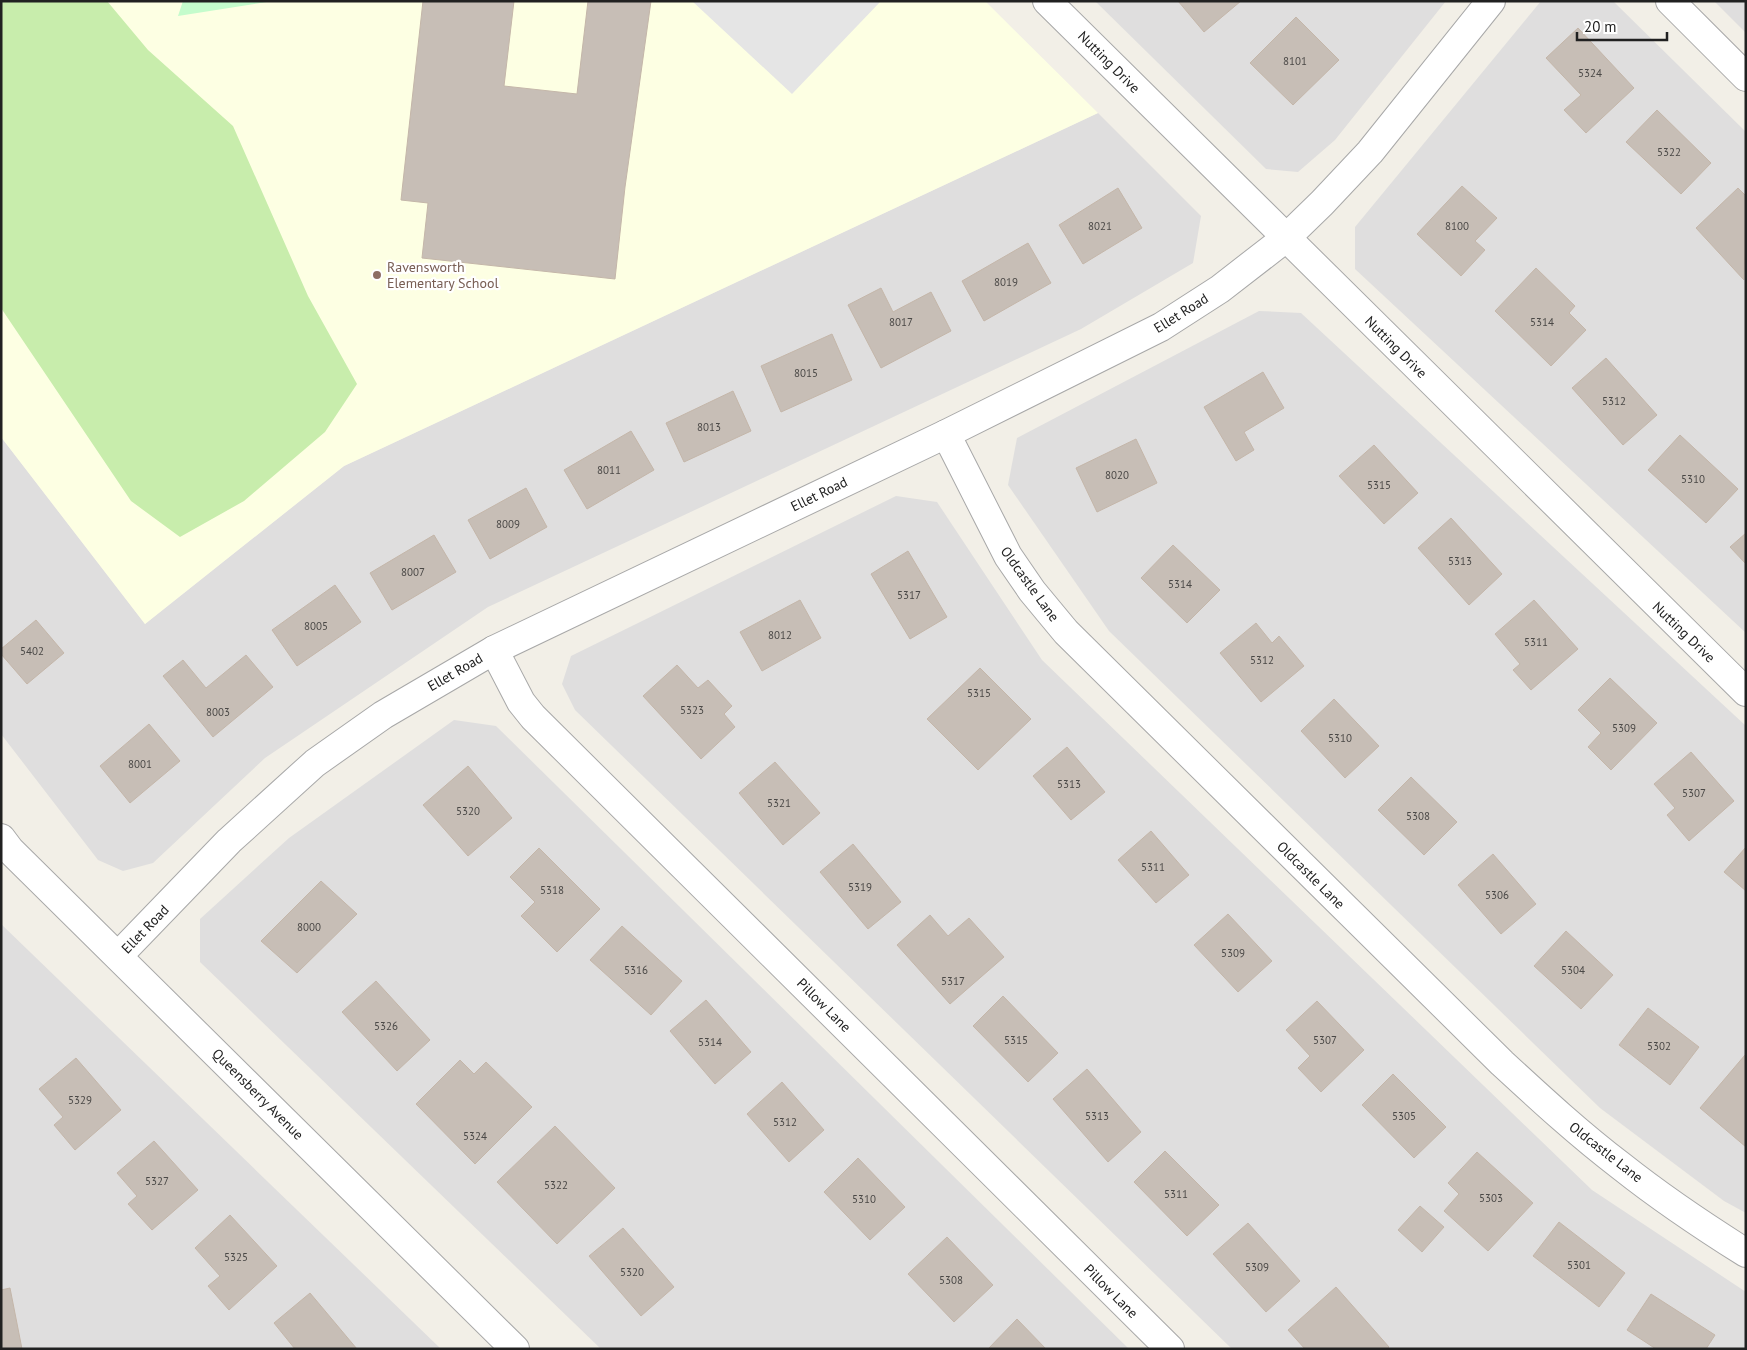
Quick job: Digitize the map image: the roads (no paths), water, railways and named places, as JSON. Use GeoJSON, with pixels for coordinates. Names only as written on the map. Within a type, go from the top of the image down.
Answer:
{"type":"FeatureCollection","features":[{"type":"Feature","properties":{"kind":"street","name":"Nutting Drive"},"geometry":{"type":"LineString","coordinates":[[1047,1],[1746,692]]}},
{"type":"Feature","properties":{"kind":"street","name":"Ellet Road"},"geometry":{"type":"LineString","coordinates":[[118,956],[229,841],[315,763],[383,715],[494,650],[946,434],[1161,327],[1220,289],[1287,237],[1370,152],[1491,1]]}},
{"type":"Feature","properties":{"kind":"street"},"geometry":{"type":"LineString","coordinates":[[1670,1],[1746,77]]}},
{"type":"Feature","properties":{"kind":"street","name":"Oldcastle Lane"},"geometry":{"type":"LineString","coordinates":[[946,434],[1008,556],[1032,592],[1066,632],[1340,904],[1524,1083],[1622,1166],[1746,1253]]}},
{"type":"Feature","properties":{"kind":"street","name":"Pillow Lane"},"geometry":{"type":"LineString","coordinates":[[494,650],[521,702],[532,717],[1170,1349]]}},
{"type":"Feature","properties":{"kind":"street","name":"Queensberry Avenue"},"geometry":{"type":"LineString","coordinates":[[4,848],[118,956],[515,1349]]}},
{"type":"Feature","properties":{"kind":"place","name":"Ravensworth Elementary School"},"geometry":{"type":"Point","coordinates":[377,275]}}]}
